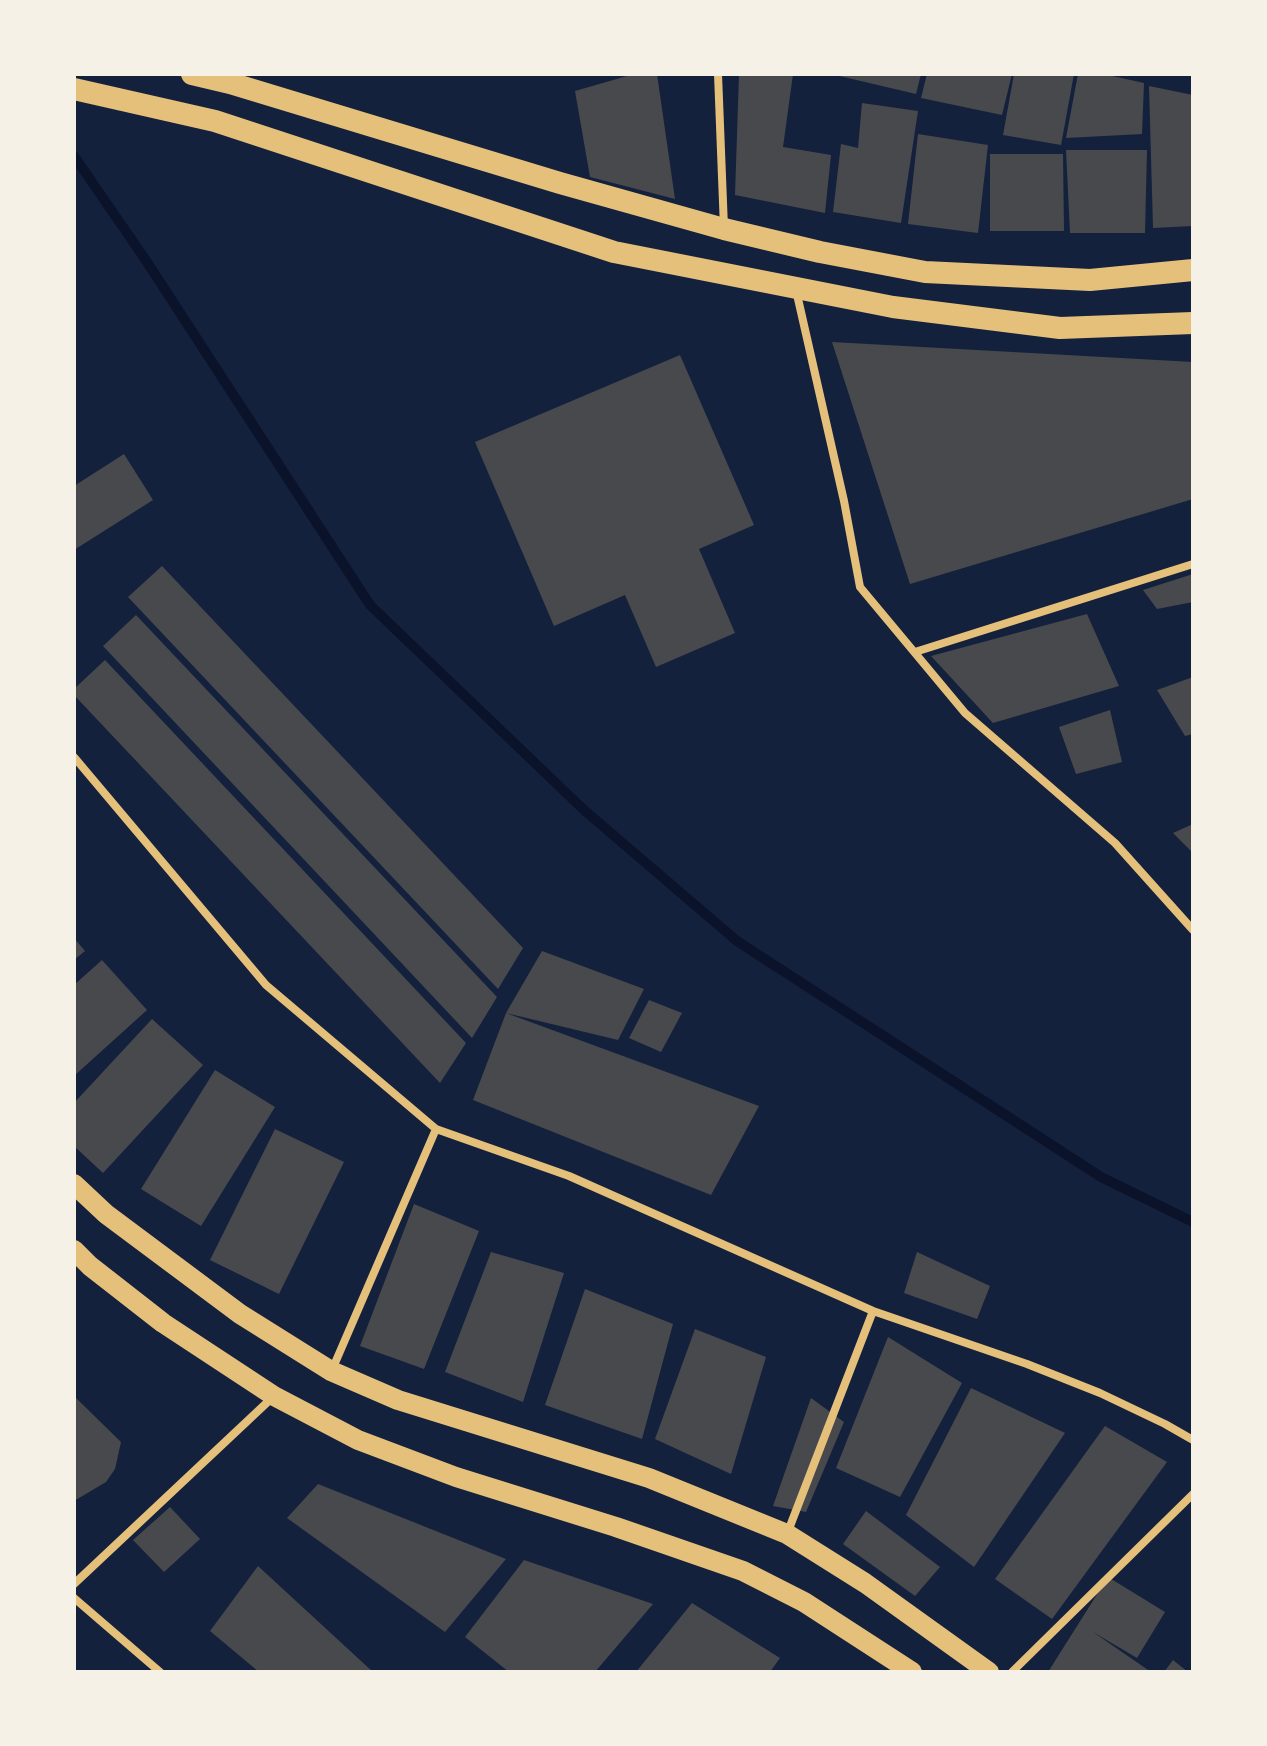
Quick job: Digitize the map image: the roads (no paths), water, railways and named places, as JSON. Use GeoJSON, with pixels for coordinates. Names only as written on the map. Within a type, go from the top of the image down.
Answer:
{"type":"FeatureCollection","features":[{"type":"Feature","properties":{"kind":"highway"},"geometry":{"type":"LineString","coordinates":[[192,74],[560,183],[820,252],[925,272],[1090,280],[1193,270]]}},
{"type":"Feature","properties":{"kind":"highway"},"geometry":{"type":"LineString","coordinates":[[74,89],[215,121],[614,252],[893,307],[1060,328],[1193,323]]}},
{"type":"Feature","properties":{"kind":"main road"},"geometry":{"type":"LineString","coordinates":[[74,1184],[106,1214],[203,1288],[331,1371],[398,1400],[649,1478],[787,1534],[865,1583],[989,1672]]}},
{"type":"Feature","properties":{"kind":"main road"},"geometry":{"type":"LineString","coordinates":[[74,1250],[163,1323],[274,1396],[358,1440],[442,1472],[743,1571],[804,1602],[912,1672]]}},
{"type":"Feature","properties":{"kind":"street"},"geometry":{"type":"LineString","coordinates":[[718,74],[724,229]]}},
{"type":"Feature","properties":{"kind":"street"},"geometry":{"type":"LineString","coordinates":[[796,290],[844,501],[860,587],[965,713],[1115,843],[1193,930]]}},
{"type":"Feature","properties":{"kind":"street"},"geometry":{"type":"LineString","coordinates":[[915,652],[1193,564]]}},
{"type":"Feature","properties":{"kind":"street"},"geometry":{"type":"LineString","coordinates":[[74,757],[266,985],[436,1129],[569,1176],[873,1311],[1027,1364],[1100,1393],[1193,1440]]}},
{"type":"Feature","properties":{"kind":"street"},"geometry":{"type":"LineString","coordinates":[[331,1371],[436,1129]]}},
{"type":"Feature","properties":{"kind":"street"},"geometry":{"type":"LineString","coordinates":[[787,1534],[873,1311]]}},
{"type":"Feature","properties":{"kind":"street"},"geometry":{"type":"LineString","coordinates":[[74,1584],[274,1396]]}},
{"type":"Feature","properties":{"kind":"street"},"geometry":{"type":"LineString","coordinates":[[1012,1672],[1193,1494]]}},
{"type":"Feature","properties":{"kind":"street"},"geometry":{"type":"LineString","coordinates":[[74,1598],[160,1672]]}},
{"type":"Feature","properties":{"kind":"waterway"},"geometry":{"type":"LineString","coordinates":[[74,156],[145,259],[370,605],[584,810],[737,941],[1101,1177],[1193,1222]]}}]}
